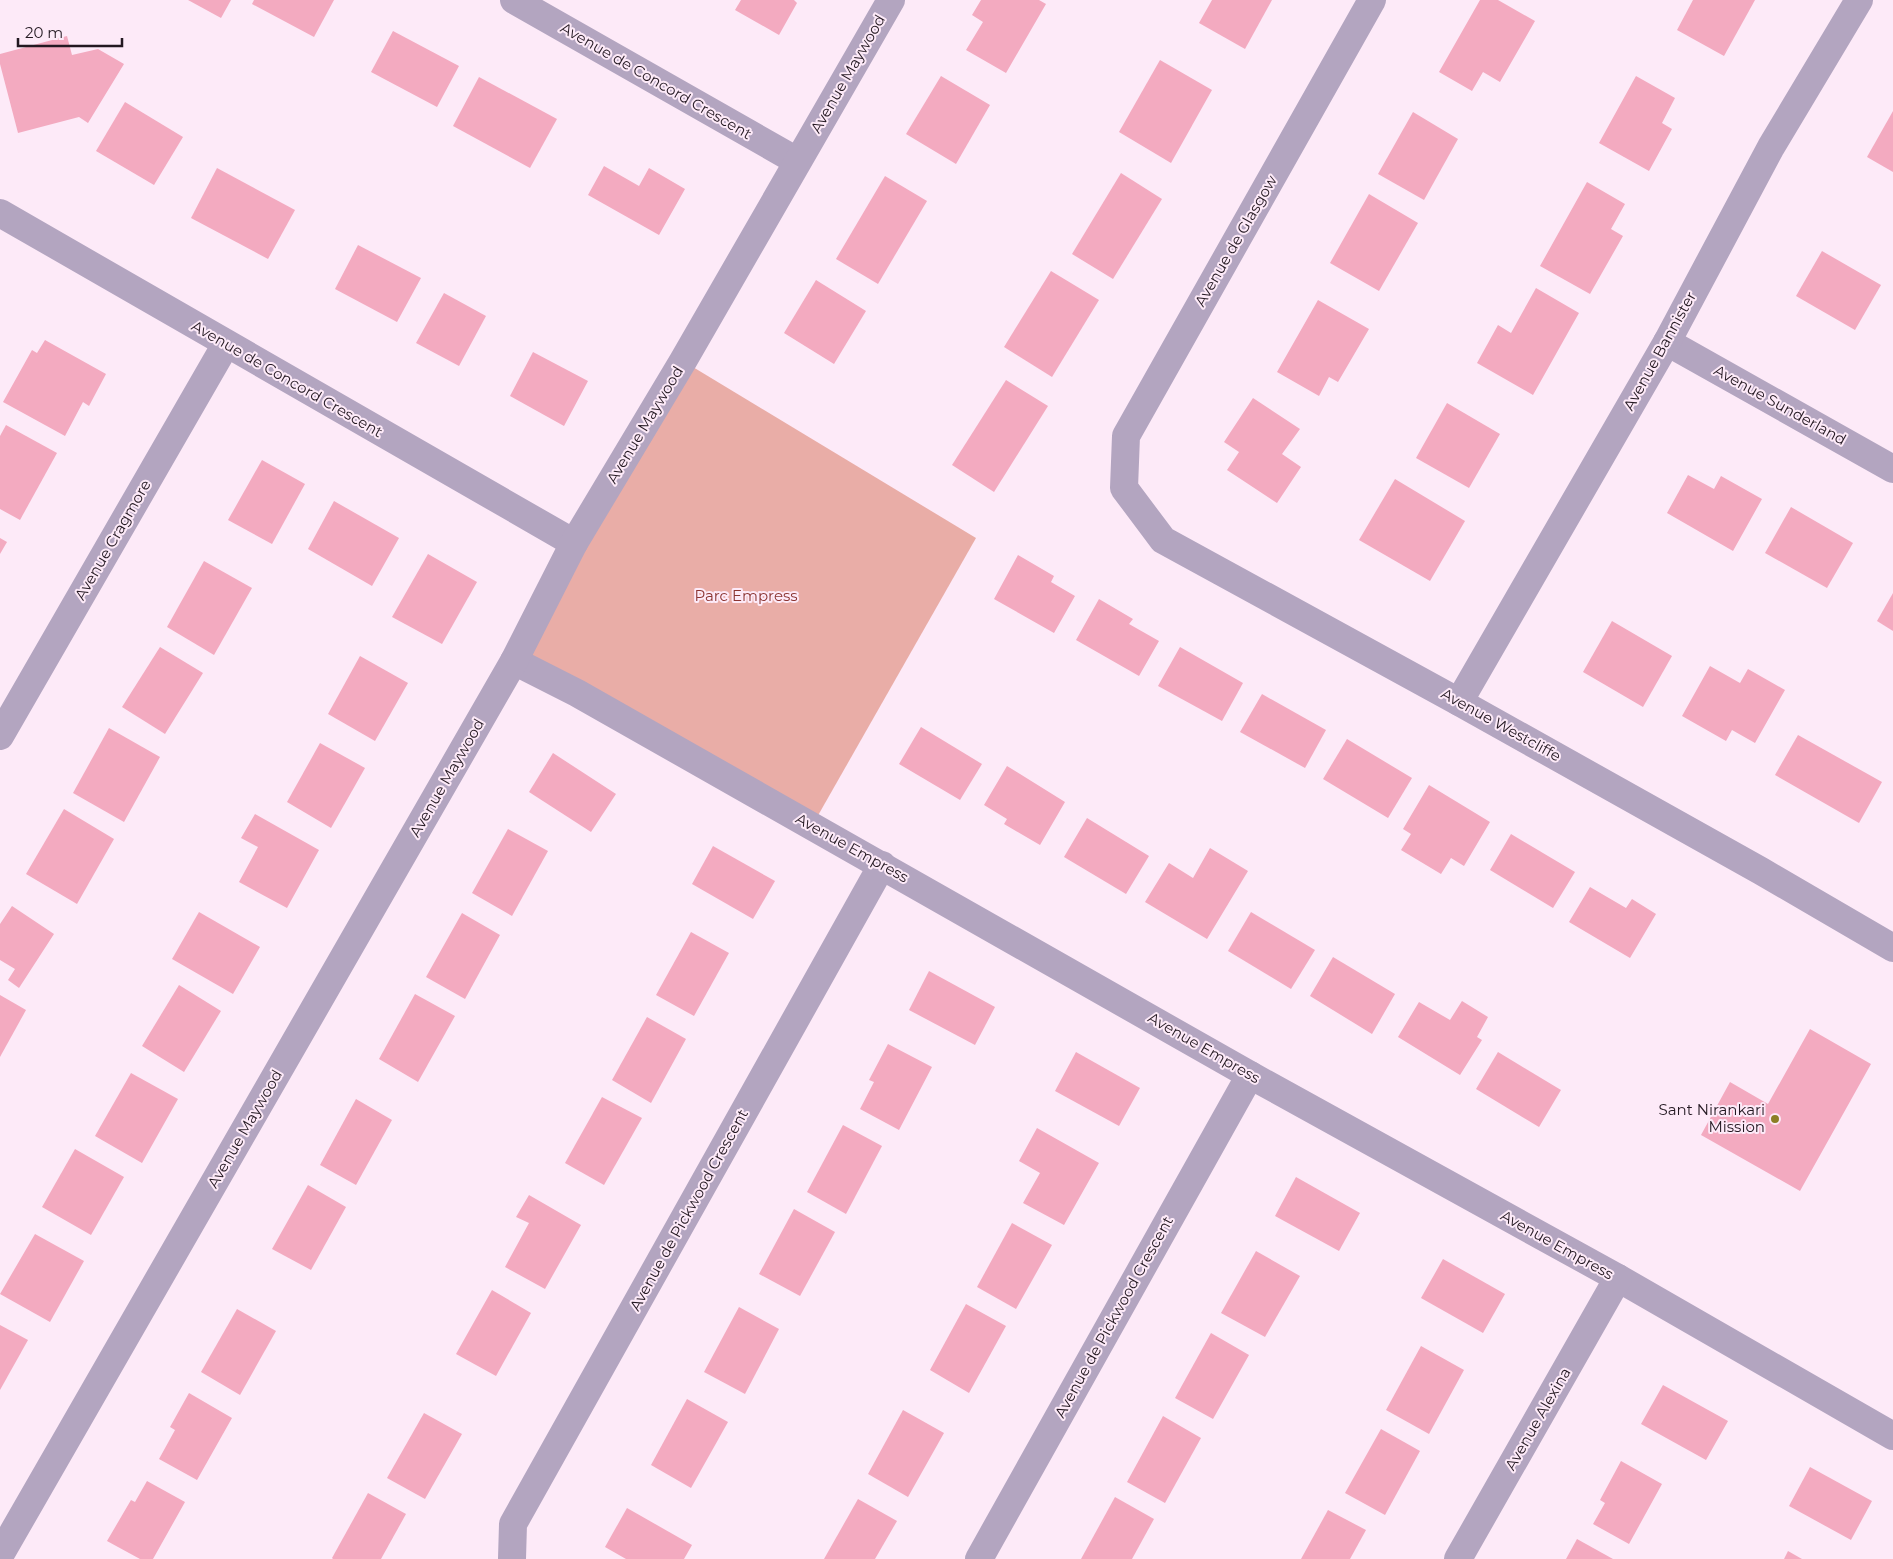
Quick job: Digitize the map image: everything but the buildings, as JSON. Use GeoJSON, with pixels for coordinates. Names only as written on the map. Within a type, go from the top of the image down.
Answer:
{"type":"FeatureCollection","features":[{"type":"Feature","properties":{"kind":"street","name":"Avenue de Concord Crescent"},"geometry":{"type":"LineString","coordinates":[[514,0],[797,162]]}},
{"type":"Feature","properties":{"kind":"street","name":"Avenue Maywood"},"geometry":{"type":"LineString","coordinates":[[0,1555],[514,660],[574,542],[684,361],[891,0]]}},
{"type":"Feature","properties":{"kind":"street","name":"Avenue de Glasgow"},"geometry":{"type":"LineString","coordinates":[[1124,488],[1126,436],[1372,0]]}},
{"type":"Feature","properties":{"kind":"street","name":"Avenue Bannister"},"geometry":{"type":"LineString","coordinates":[[1459,702],[1667,342],[1771,147],[1859,0]]}},
{"type":"Feature","properties":{"kind":"street","name":"Avenue de Concord Crescent"},"geometry":{"type":"LineString","coordinates":[[0,213],[574,542]]}},
{"type":"Feature","properties":{"kind":"street","name":"Avenue Sunderland"},"geometry":{"type":"LineString","coordinates":[[1667,342],[1893,469]]}},
{"type":"Feature","properties":{"kind":"street","name":"Avenue Cragmore"},"geometry":{"type":"LineString","coordinates":[[0,736],[226,344]]}},
{"type":"Feature","properties":{"kind":"street","name":"Avenue Westcliffe"},"geometry":{"type":"LineString","coordinates":[[1124,488],[1163,540],[1459,702],[1761,871],[1893,948]]}},
{"type":"Feature","properties":{"kind":"street","name":"Avenue Empress"},"geometry":{"type":"LineString","coordinates":[[514,660],[577,693],[1250,1075],[1618,1278],[1893,1436]]}},
{"type":"Feature","properties":{"kind":"street","name":"Avenue de Pickwood Crescent"},"geometry":{"type":"LineString","coordinates":[[512,1559],[513,1524],[882,865]]}},
{"type":"Feature","properties":{"kind":"street","name":"Avenue de Pickwood Crescent"},"geometry":{"type":"LineString","coordinates":[[979,1559],[1250,1075]]}},
{"type":"Feature","properties":{"kind":"street","name":"Avenue Alexina"},"geometry":{"type":"LineString","coordinates":[[1458,1559],[1618,1278]]}},
{"type":"Feature","properties":{"kind":"green space","name":"Parc Empress"},"geometry":{"type":"Polygon","coordinates":[[[683,361],[976,538],[812,826],[514,661],[683,361]]]}},
{"type":"Feature","properties":{"kind":"place","name":"Sant Nirankari Mission"},"geometry":{"type":"Point","coordinates":[1775,1119]}}]}
